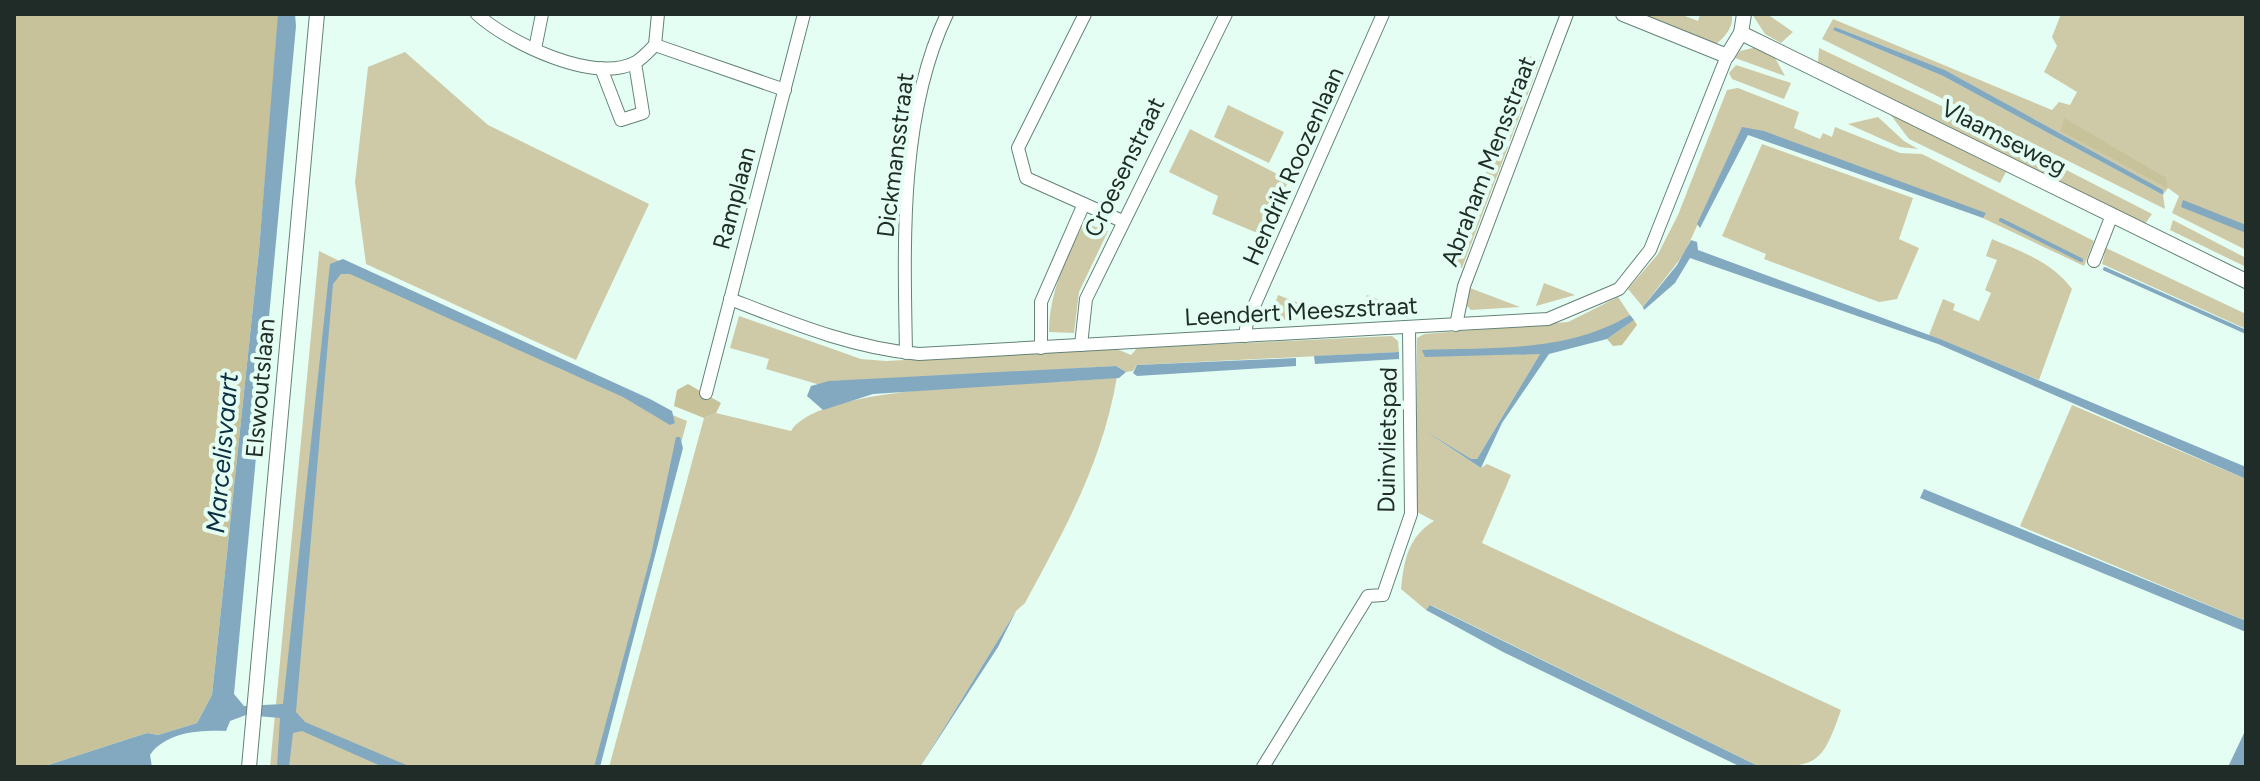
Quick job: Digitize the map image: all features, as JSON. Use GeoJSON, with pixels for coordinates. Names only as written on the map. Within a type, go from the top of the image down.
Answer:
{"type":"FeatureCollection","features":[{"type":"Feature","properties":{"kind":"street","name":"Elswoutslaan"},"geometry":{"type":"LineString","coordinates":[[249,767],[317,14]]}},
{"type":"Feature","properties":{"kind":"street"},"geometry":{"type":"LineString","coordinates":[[477,14],[488,24],[564,62],[601,68],[635,63],[655,45],[658,14]]}},
{"type":"Feature","properties":{"kind":"street"},"geometry":{"type":"LineString","coordinates":[[535,49],[542,14]]}},
{"type":"Feature","properties":{"kind":"street","name":"Ramplaan"},"geometry":{"type":"LineString","coordinates":[[706,393],[804,14]]}},
{"type":"Feature","properties":{"kind":"street","name":"Dickmansstraat"},"geometry":{"type":"LineString","coordinates":[[906,353],[904,224],[908,184],[934,42],[947,14]]}},
{"type":"Feature","properties":{"kind":"street"},"geometry":{"type":"LineString","coordinates":[[1085,14],[1018,148],[1026,178],[1122,221]]}},
{"type":"Feature","properties":{"kind":"street","name":"Croesenstraat"},"geometry":{"type":"LineString","coordinates":[[1081,345],[1086,299],[1226,14]]}},
{"type":"Feature","properties":{"kind":"street","name":"Hendrik Roozenlaan"},"geometry":{"type":"LineString","coordinates":[[1245,336],[1247,322],[1383,14]]}},
{"type":"Feature","properties":{"kind":"street","name":"Abraham Mensstraat"},"geometry":{"type":"LineString","coordinates":[[1456,325],[1464,286],[1567,14]]}},
{"type":"Feature","properties":{"kind":"street"},"geometry":{"type":"LineString","coordinates":[[1623,14],[1727,56],[1741,33],[1744,14]]}},
{"type":"Feature","properties":{"kind":"street","name":"Vlaamseweg"},"geometry":{"type":"LineString","coordinates":[[1741,33],[2246,281]]}},
{"type":"Feature","properties":{"kind":"street"},"geometry":{"type":"LineString","coordinates":[[655,45],[785,90]]}},
{"type":"Feature","properties":{"kind":"street","name":"Leendert Meeszstraat"},"geometry":{"type":"LineString","coordinates":[[730,299],[818,334],[906,353],[1548,319],[1619,289],[1650,250],[1727,56]]}},
{"type":"Feature","properties":{"kind":"street"},"geometry":{"type":"LineString","coordinates":[[601,68],[621,120],[643,113],[635,63]]}},
{"type":"Feature","properties":{"kind":"street","name":"Croesenstraat"},"geometry":{"type":"LineString","coordinates":[[1041,348],[1041,302],[1083,206]]}},
{"type":"Feature","properties":{"kind":"street"},"geometry":{"type":"LineString","coordinates":[[2094,261],[2112,215]]}},
{"type":"Feature","properties":{"kind":"street","name":"Duinvlietspad"},"geometry":{"type":"LineString","coordinates":[[1263,767],[1368,596],[1383,595],[1411,514],[1409,328]]}},
{"type":"Feature","properties":{"kind":"shaded area"},"geometry":{"type":"Polygon","coordinates":[[[14,14],[278,14],[259,250],[212,695],[197,723],[158,735],[147,733],[42,767],[14,767],[14,14]]]}},
{"type":"Feature","properties":{"kind":"shaded area"},"geometry":{"type":"Polygon","coordinates":[[[1637,14],[1680,14],[1698,21],[1700,14],[1732,14],[1732,23],[1716,44],[1637,14]]]}},
{"type":"Feature","properties":{"kind":"shaded area"},"geometry":{"type":"Polygon","coordinates":[[[1752,14],[1767,14],[1793,32],[1781,43],[1765,34],[1752,14]]]}},
{"type":"Feature","properties":{"kind":"shaded area"},"geometry":{"type":"Polygon","coordinates":[[[2061,14],[2246,14],[2246,250],[2172,213],[2179,196],[2168,188],[2163,195],[2165,209],[1822,39],[1833,19],[2052,110],[2059,102],[2070,105],[2077,92],[2044,72],[2057,46],[2052,37],[2061,14]],[[1835,27],[1834,30],[1943,76],[2163,195],[2162,190],[1945,70],[1835,27]]]}},
{"type":"Feature","properties":{"kind":"shaded area"},"geometry":{"type":"Polygon","coordinates":[[[1757,47],[1774,56],[1785,76],[1735,58],[1740,51],[1757,47]]]}},
{"type":"Feature","properties":{"kind":"shaded area"},"geometry":{"type":"Polygon","coordinates":[[[1819,48],[1950,110],[2152,214],[2145,224],[1818,62],[1819,48]]]}},
{"type":"Feature","properties":{"kind":"shaded area"},"geometry":{"type":"Polygon","coordinates":[[[405,52],[488,125],[649,204],[576,360],[366,264],[355,182],[368,67],[405,52]]]}},
{"type":"Feature","properties":{"kind":"shaded area"},"geometry":{"type":"Polygon","coordinates":[[[1529,56],[1540,60],[1527,96],[1516,92],[1529,56]]]}},
{"type":"Feature","properties":{"kind":"shaded area"},"geometry":{"type":"Polygon","coordinates":[[[1736,65],[1791,83],[1784,99],[1732,79],[1729,73],[1736,65]]]}},
{"type":"Feature","properties":{"kind":"shaded area"},"geometry":{"type":"Polygon","coordinates":[[[1738,88],[1799,112],[1794,128],[1820,139],[1823,133],[1832,137],[1835,127],[1900,153],[1922,154],[2094,241],[2084,266],[1936,196],[1742,128],[1684,254],[1643,307],[1628,289],[1658,254],[1678,215],[1727,90],[1738,88]]]}},
{"type":"Feature","properties":{"kind":"shaded area"},"geometry":{"type":"Polygon","coordinates":[[[1514,97],[1525,101],[1510,141],[1501,137],[1514,97]]]}},
{"type":"Feature","properties":{"kind":"shaded area"},"geometry":{"type":"Polygon","coordinates":[[[1228,105],[1284,132],[1269,163],[1214,137],[1228,105]]]}},
{"type":"Feature","properties":{"kind":"shaded area"},"geometry":{"type":"Polygon","coordinates":[[[1890,114],[2006,172],[2000,183],[1909,139],[1890,114]]]}},
{"type":"Feature","properties":{"kind":"shaded area"},"geometry":{"type":"Polygon","coordinates":[[[1878,117],[1904,141],[1918,149],[1900,147],[1848,124],[1878,117]]]}},
{"type":"Feature","properties":{"kind":"shaded area"},"geometry":{"type":"Polygon","coordinates":[[[2064,118],[2166,178],[2167,188],[2061,131],[2064,118]]]}},
{"type":"Feature","properties":{"kind":"shaded area"},"geometry":{"type":"Polygon","coordinates":[[[1190,129],[1289,180],[1262,235],[1212,214],[1218,196],[1169,172],[1190,129]]]}},
{"type":"Feature","properties":{"kind":"shaded area"},"geometry":{"type":"Polygon","coordinates":[[[1497,143],[1508,147],[1462,268],[1452,265],[1497,143]]]}},
{"type":"Feature","properties":{"kind":"shaded area"},"geometry":{"type":"Polygon","coordinates":[[[1762,144],[1913,198],[1899,239],[1919,248],[1897,299],[1879,302],[1764,259],[1766,254],[1722,236],[1762,144]]]}},
{"type":"Feature","properties":{"kind":"shaded area"},"geometry":{"type":"Polygon","coordinates":[[[2173,220],[2246,258],[2246,267],[2170,230],[2173,220]]]}},
{"type":"Feature","properties":{"kind":"shaded area"},"geometry":{"type":"Polygon","coordinates":[[[1084,223],[1108,231],[1079,292],[1074,333],[1049,332],[1055,289],[1084,223]]]}},
{"type":"Feature","properties":{"kind":"shaded area"},"geometry":{"type":"Polygon","coordinates":[[[1992,239],[2046,265],[2072,289],[2039,380],[1929,335],[1943,299],[1955,304],[1953,310],[1979,321],[1991,293],[1985,290],[1997,260],[1986,256],[1992,239]]]}},
{"type":"Feature","properties":{"kind":"shaded area"},"geometry":{"type":"Polygon","coordinates":[[[2106,248],[2246,314],[2246,329],[2102,264],[2106,248]]]}},
{"type":"Feature","properties":{"kind":"shaded area"},"geometry":{"type":"Polygon","coordinates":[[[319,251],[563,370],[687,421],[595,767],[270,767],[319,251]]]}},
{"type":"Feature","properties":{"kind":"shaded area"},"geometry":{"type":"Polygon","coordinates":[[[1544,283],[1575,295],[1536,306],[1544,283]]]}},
{"type":"Feature","properties":{"kind":"shaded area"},"geometry":{"type":"Polygon","coordinates":[[[1470,288],[1520,307],[1471,310],[1465,304],[1470,288]]]}},
{"type":"Feature","properties":{"kind":"shaded area"},"geometry":{"type":"Polygon","coordinates":[[[1278,295],[1334,317],[1269,321],[1278,295]]]}},
{"type":"Feature","properties":{"kind":"shaded area"},"geometry":{"type":"Polygon","coordinates":[[[1367,295],[1417,314],[1359,318],[1367,295]]]}},
{"type":"Feature","properties":{"kind":"shaded area"},"geometry":{"type":"Polygon","coordinates":[[[1618,297],[1630,315],[1602,332],[1540,354],[1477,459],[1471,460],[1426,432],[1481,468],[1487,464],[1511,475],[1482,543],[1841,710],[1822,752],[1806,763],[1760,767],[1431,605],[1426,610],[1401,589],[1409,550],[1418,534],[1434,521],[1417,512],[1417,338],[1424,334],[1568,322],[1618,297]]]}},
{"type":"Feature","properties":{"kind":"shaded area"},"geometry":{"type":"Polygon","coordinates":[[[739,316],[861,359],[886,361],[1117,349],[1131,355],[1137,348],[1392,336],[1398,341],[1399,352],[1137,365],[1133,371],[1126,372],[1116,366],[817,384],[766,369],[769,359],[730,348],[739,316]]]}},
{"type":"Feature","properties":{"kind":"shaded area"},"geometry":{"type":"Polygon","coordinates":[[[1634,320],[1637,325],[1622,345],[1613,346],[1607,339],[1634,320]]]}},
{"type":"Feature","properties":{"kind":"shaded area"},"geometry":{"type":"Polygon","coordinates":[[[1117,377],[1092,466],[1055,548],[1025,603],[1016,611],[920,767],[609,767],[704,418],[716,413],[791,431],[812,414],[847,402],[892,394],[1117,377]]]}},
{"type":"Feature","properties":{"kind":"shaded area"},"geometry":{"type":"Polygon","coordinates":[[[688,384],[721,403],[716,413],[704,418],[674,406],[677,390],[688,384]]]}},
{"type":"Feature","properties":{"kind":"shaded area"},"geometry":{"type":"Polygon","coordinates":[[[2072,405],[2246,479],[2246,621],[2020,526],[2072,405]]]}},
{"type":"Feature","properties":{"kind":"water"},"geometry":{"type":"Polygon","coordinates":[[[278,14],[295,14],[296,26],[234,694],[244,706],[283,704],[330,264],[343,259],[650,399],[672,411],[675,423],[670,425],[623,397],[350,274],[341,274],[333,284],[296,712],[305,722],[411,767],[383,767],[302,731],[293,733],[289,767],[277,767],[280,718],[246,715],[230,721],[226,731],[194,732],[165,741],[150,755],[152,767],[42,767],[147,733],[158,735],[197,723],[212,695],[259,250],[278,14]]]}},
{"type":"Feature","properties":{"kind":"water"},"geometry":{"type":"Polygon","coordinates":[[[1835,27],[1945,70],[2163,190],[2163,195],[1943,76],[1833,30],[1835,27]]]}},
{"type":"Feature","properties":{"kind":"water"},"geometry":{"type":"Polygon","coordinates":[[[1742,127],[1764,131],[1986,213],[1983,218],[1748,135],[1700,228],[1697,224],[1742,127]]]}},
{"type":"Feature","properties":{"kind":"water"},"geometry":{"type":"Polygon","coordinates":[[[2183,200],[2246,225],[2246,233],[2181,207],[2183,200]]]}},
{"type":"Feature","properties":{"kind":"water"},"geometry":{"type":"Polygon","coordinates":[[[1691,240],[1697,242],[1698,250],[1940,339],[2246,467],[2246,479],[1938,344],[1690,258],[1675,283],[1644,310],[1643,307],[1677,265],[1691,240]]]}},
{"type":"Feature","properties":{"kind":"water"},"geometry":{"type":"Polygon","coordinates":[[[1630,315],[1634,320],[1607,339],[1549,354],[1502,423],[1481,468],[1425,431],[1471,459],[1477,459],[1540,354],[1425,357],[1422,350],[1502,348],[1555,342],[1606,327],[1630,315]]]}},
{"type":"Feature","properties":{"kind":"water"},"geometry":{"type":"Polygon","coordinates":[[[1399,352],[1399,359],[1315,364],[1314,356],[1399,352]]]}},
{"type":"Feature","properties":{"kind":"water"},"geometry":{"type":"Polygon","coordinates":[[[1296,358],[1296,366],[1137,376],[1133,373],[1137,365],[1296,358]]]}},
{"type":"Feature","properties":{"kind":"water"},"geometry":{"type":"Polygon","coordinates":[[[1116,366],[1126,372],[1119,378],[873,394],[823,410],[807,396],[811,386],[829,381],[1116,366]]]}},
{"type":"Feature","properties":{"kind":"water"},"geometry":{"type":"Polygon","coordinates":[[[676,437],[680,437],[683,448],[600,767],[594,767],[651,555],[676,437]]]}},
{"type":"Feature","properties":{"kind":"water"},"geometry":{"type":"Polygon","coordinates":[[[1924,489],[2246,621],[2246,632],[1920,498],[1924,489]]]}},
{"type":"Feature","properties":{"kind":"water"},"geometry":{"type":"Polygon","coordinates":[[[1430,605],[1760,767],[1741,767],[1503,652],[1426,610],[1430,605]]]}},
{"type":"Feature","properties":{"kind":"water"},"geometry":{"type":"Polygon","coordinates":[[[1016,611],[998,647],[920,767],[1016,611]]]}},
{"type":"Feature","properties":{"kind":"water"},"geometry":{"type":"Polygon","coordinates":[[[2246,729],[2246,767],[2228,767],[2246,729]]]}},
{"type":"Feature","properties":{"kind":"waterway"},"geometry":{"type":"LineString","coordinates":[[2001,220],[2081,260]]}},
{"type":"Feature","properties":{"kind":"waterway"},"geometry":{"type":"LineString","coordinates":[[2105,269],[2246,332]]}},
{"type":"Feature","properties":{"kind":"water label","name":"Marcelisvaart"},"geometry":{"type":"Point","coordinates":[222,453]}}]}
